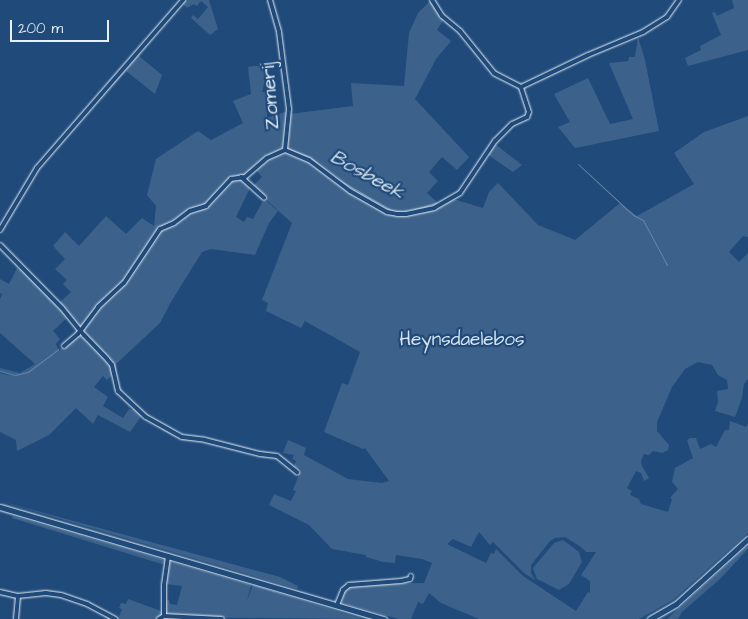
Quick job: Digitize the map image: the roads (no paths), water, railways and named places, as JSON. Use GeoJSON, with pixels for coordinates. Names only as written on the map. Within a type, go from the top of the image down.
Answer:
{"type":"FeatureCollection","features":[{"type":"Feature","properties":{"kind":"main road"},"geometry":{"type":"LineString","coordinates":[[0,508],[337,605],[368,617],[384,619]]}},
{"type":"Feature","properties":{"kind":"main road"},"geometry":{"type":"LineString","coordinates":[[651,619],[664,612],[748,540]]}},
{"type":"Feature","properties":{"kind":"main road"},"geometry":{"type":"LineString","coordinates":[[663,619],[664,612]]}},
{"type":"Feature","properties":{"kind":"street"},"geometry":{"type":"LineString","coordinates":[[0,230],[26,183],[43,161],[184,0]]}},
{"type":"Feature","properties":{"kind":"street","name":"Zomerij"},"geometry":{"type":"LineString","coordinates":[[64,346],[81,330],[98,307],[124,283],[160,228],[177,221],[190,211],[206,206],[230,179],[246,177],[270,156],[285,150],[289,109],[279,32],[270,0]]}},
{"type":"Feature","properties":{"kind":"street"},"geometry":{"type":"LineString","coordinates":[[285,150],[309,160],[350,191],[387,212],[400,215],[419,212],[441,205],[460,192],[496,141],[512,124],[529,115],[521,87],[494,73],[460,31],[442,16],[432,0]]}},
{"type":"Feature","properties":{"kind":"street"},"geometry":{"type":"LineString","coordinates":[[521,87],[588,55],[643,32],[667,17],[679,0]]}},
{"type":"Feature","properties":{"kind":"street"},"geometry":{"type":"LineString","coordinates":[[242,178],[244,182],[264,198]]}},
{"type":"Feature","properties":{"kind":"street"},"geometry":{"type":"LineString","coordinates":[[0,245],[52,297],[110,363],[119,393],[156,424],[182,438],[205,440],[277,456],[297,472]]}},
{"type":"Feature","properties":{"kind":"street"},"geometry":{"type":"LineString","coordinates":[[164,616],[164,585],[168,556]]}},
{"type":"Feature","properties":{"kind":"street"},"geometry":{"type":"LineString","coordinates":[[337,605],[343,590],[349,585],[410,580],[412,576]]}},
{"type":"Feature","properties":{"kind":"street"},"geometry":{"type":"LineString","coordinates":[[0,592],[18,596],[58,594],[87,604],[115,619]]}},
{"type":"Feature","properties":{"kind":"street"},"geometry":{"type":"LineString","coordinates":[[16,619],[18,596]]}},
{"type":"Feature","properties":{"kind":"street"},"geometry":{"type":"LineString","coordinates":[[159,619],[164,616],[222,619]]}},
{"type":"Feature","properties":{"kind":"waterway","name":"Bosbeek"},"geometry":{"type":"LineString","coordinates":[[287,148],[310,157],[325,170]]}},
{"type":"Feature","properties":{"kind":"waterway"},"geometry":{"type":"LineString","coordinates":[[269,155],[277,151]]}},
{"type":"Feature","properties":{"kind":"waterway","name":"Bosbeek"},"geometry":{"type":"LineString","coordinates":[[578,164],[633,215],[643,220],[667,265]]}},
{"type":"Feature","properties":{"kind":"waterway"},"geometry":{"type":"LineString","coordinates":[[229,178],[240,176]]}},
{"type":"Feature","properties":{"kind":"waterway","name":"Bosbeek"},"geometry":{"type":"LineString","coordinates":[[334,177],[393,211],[405,212],[435,203]]}},
{"type":"Feature","properties":{"kind":"waterway"},"geometry":{"type":"LineString","coordinates":[[158,227],[174,221]]}},
{"type":"Feature","properties":{"kind":"waterway"},"geometry":{"type":"LineString","coordinates":[[153,237],[157,229]]}},
{"type":"Feature","properties":{"kind":"waterway"},"geometry":{"type":"LineString","coordinates":[[124,280],[135,263]]}},
{"type":"Feature","properties":{"kind":"waterway"},"geometry":{"type":"LineString","coordinates":[[87,318],[94,309]]}},
{"type":"Feature","properties":{"kind":"waterway"},"geometry":{"type":"LineString","coordinates":[[0,371],[15,375],[28,372],[58,349]]}},
{"type":"Feature","properties":{"kind":"waterway"},"geometry":{"type":"LineString","coordinates":[[105,616],[111,619]]}},
{"type":"Feature","properties":{"kind":"park label","name":"Heynsdaelebos"},"geometry":{"type":"Point","coordinates":[462,340]}}]}
